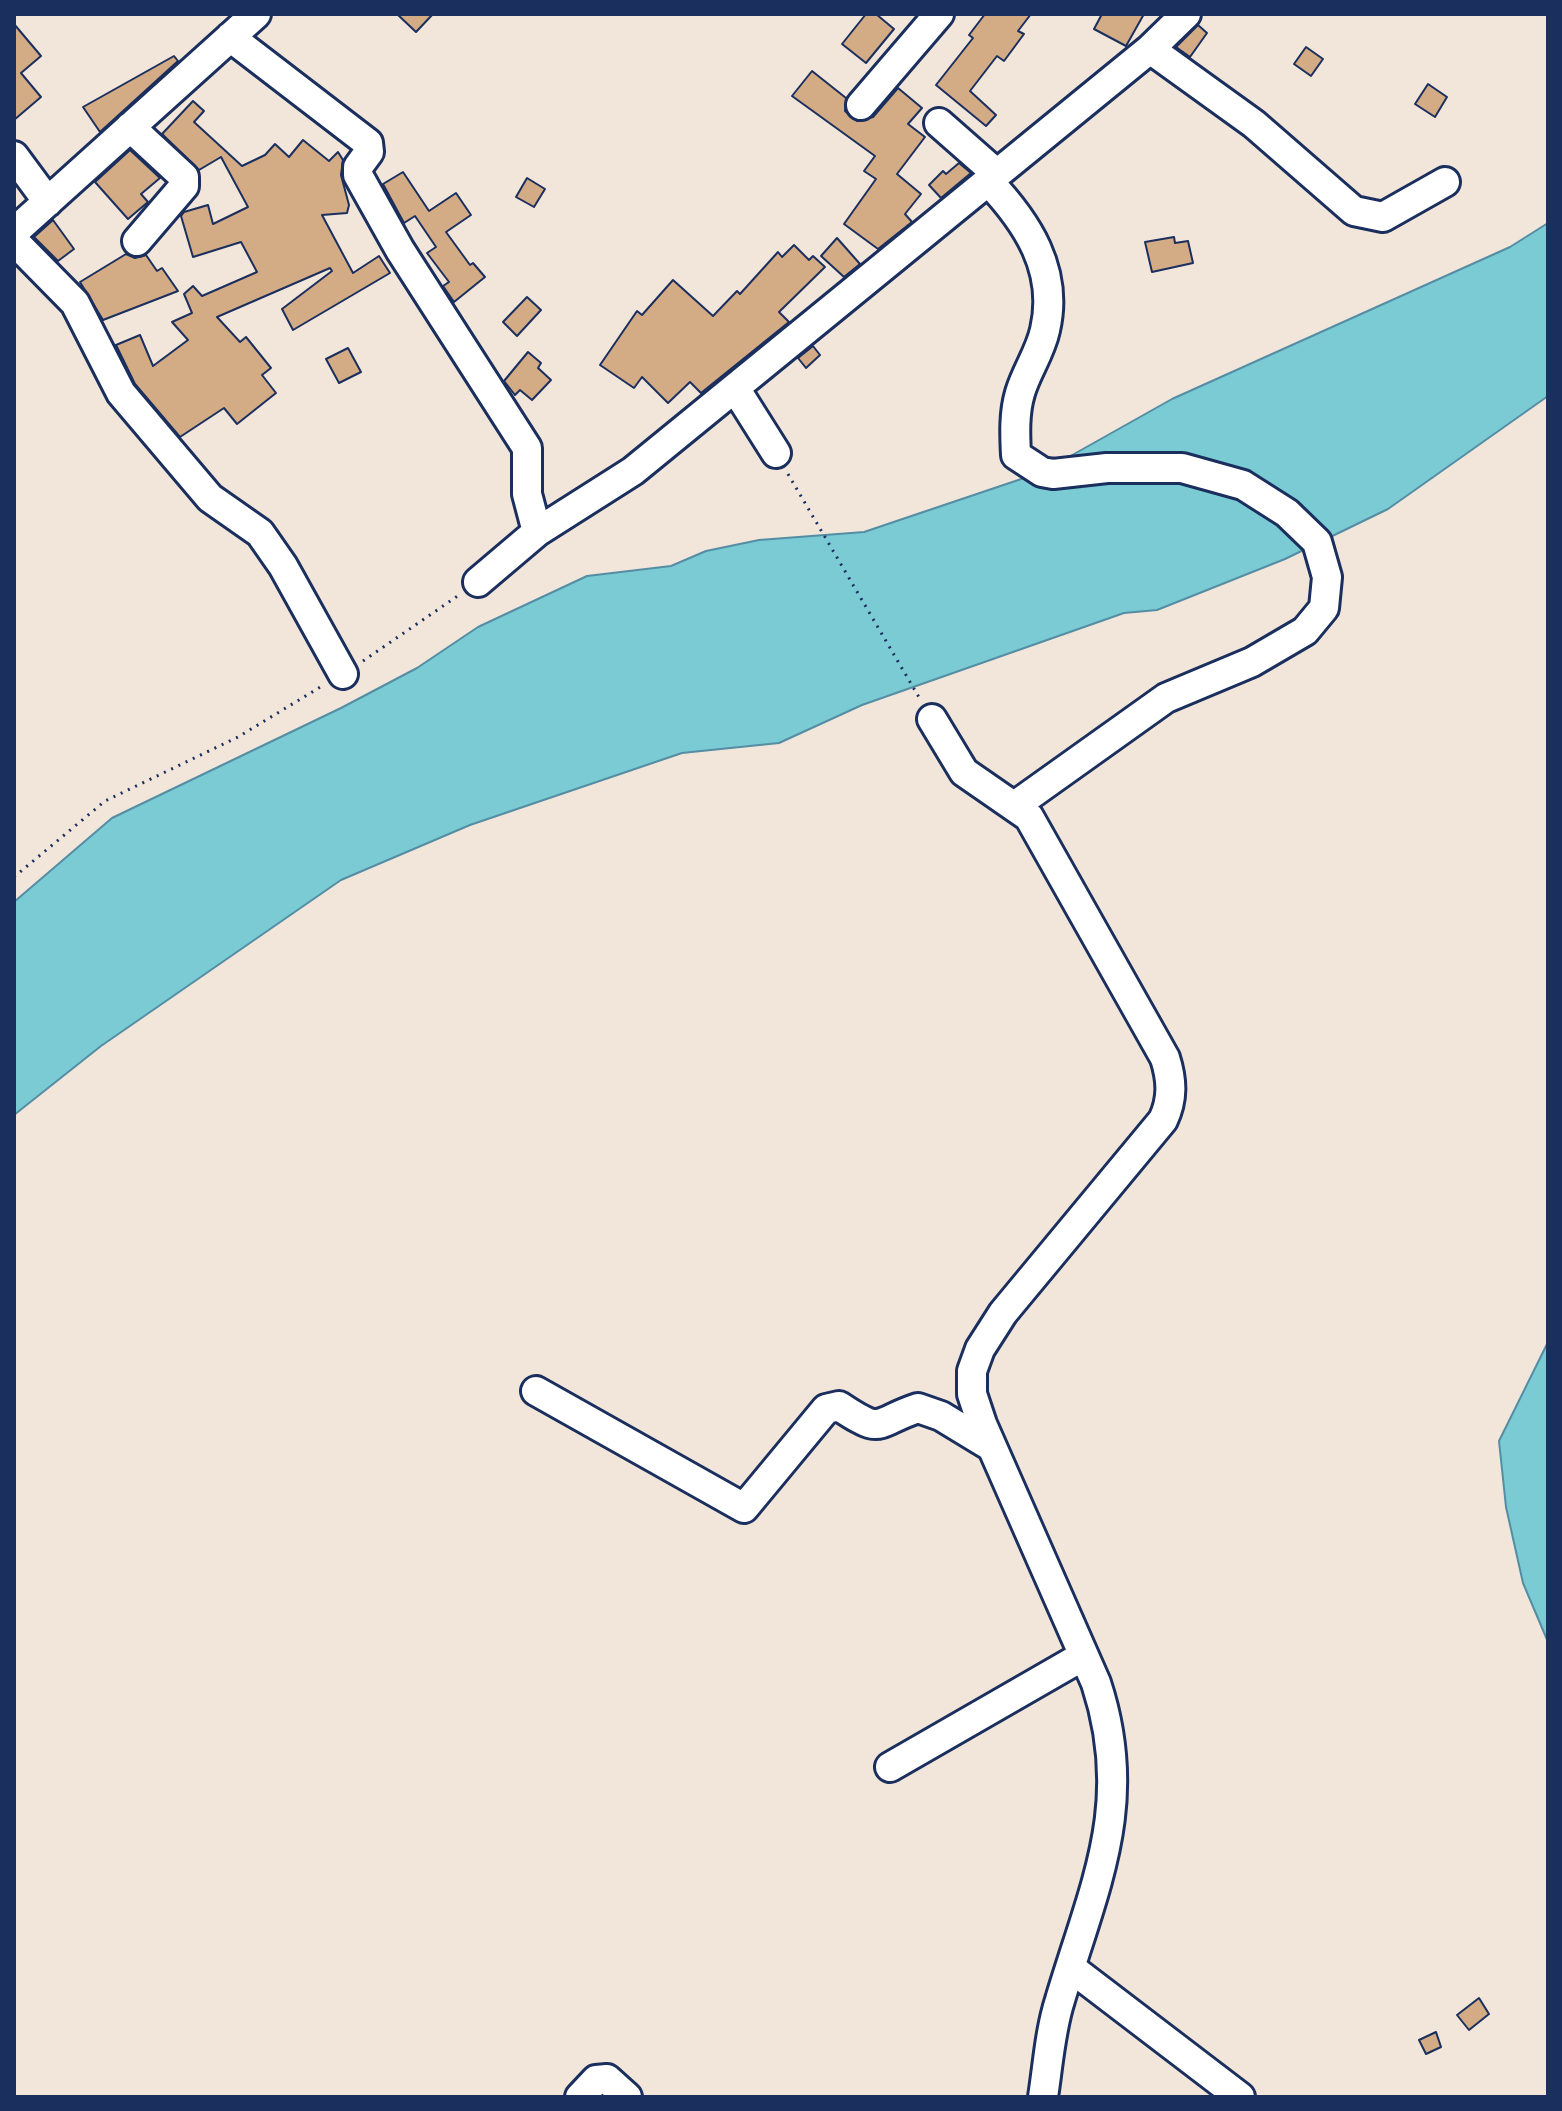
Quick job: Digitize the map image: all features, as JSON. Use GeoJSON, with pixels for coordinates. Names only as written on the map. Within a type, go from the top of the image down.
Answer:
{"type":"FeatureCollection","features":[{"type":"Feature","properties":{"kind":"street"},"geometry":{"type":"LineString","coordinates":[[14,232],[256,14]]}},
{"type":"Feature","properties":{"kind":"street"},"geometry":{"type":"LineString","coordinates":[[861,105],[939,14]]}},
{"type":"Feature","properties":{"kind":"street"},"geometry":{"type":"LineString","coordinates":[[478,582],[537,532],[633,471],[1150,49],[1186,14]]}},
{"type":"Feature","properties":{"kind":"street"},"geometry":{"type":"LineString","coordinates":[[230,37],[368,143],[369,152],[358,167],[358,175],[400,250],[527,448],[530,514],[537,532]]}},
{"type":"Feature","properties":{"kind":"street"},"geometry":{"type":"LineString","coordinates":[[1150,49],[1254,124],[1354,211],[1383,217],[1445,182]]}},
{"type":"Feature","properties":{"kind":"street"},"geometry":{"type":"LineString","coordinates":[[939,123],[992,178],[1031,235],[1045,267],[1048,298],[1046,328],[1020,393],[1016,455],[1042,472],[1053,474],[1107,468],[1182,468],[1243,485],[1287,513],[1317,542],[1327,577],[1324,608],[1305,631],[1252,662],[1166,698],[1016,805]]}},
{"type":"Feature","properties":{"kind":"street"},"geometry":{"type":"LineString","coordinates":[[130,127],[184,177],[184,186],[137,241]]}},
{"type":"Feature","properties":{"kind":"street"},"geometry":{"type":"LineString","coordinates":[[14,156],[48,202]]}},
{"type":"Feature","properties":{"kind":"street"},"geometry":{"type":"LineString","coordinates":[[14,241],[75,303],[121,393],[210,498],[260,533],[283,566],[343,674]]}},
{"type":"Feature","properties":{"kind":"street"},"geometry":{"type":"LineString","coordinates":[[735,388],[776,453]]}},
{"type":"Feature","properties":{"kind":"street"},"geometry":{"type":"LineString","coordinates":[[932,719],[964,772],[1016,805],[1040,834],[1165,1058],[1171,1092],[1163,1120],[1003,1313],[980,1349],[972,1371],[972,1394],[992,1447],[1106,1714],[1112,1819],[1106,1857],[1059,2002],[1043,2097]]}},
{"type":"Feature","properties":{"kind":"street"},"geometry":{"type":"LineString","coordinates":[[536,1391],[744,1508],[826,1409],[839,1406],[867,1425],[882,1426],[918,1408],[941,1416],[992,1447]]}},
{"type":"Feature","properties":{"kind":"street"},"geometry":{"type":"LineString","coordinates":[[890,1767],[1083,1656]]}},
{"type":"Feature","properties":{"kind":"street"},"geometry":{"type":"LineString","coordinates":[[1071,1968],[1240,2097]]}},
{"type":"Feature","properties":{"kind":"street"},"geometry":{"type":"LineString","coordinates":[[580,2097],[596,2080],[607,2079],[627,2097]]}},
{"type":"Feature","properties":{"kind":"path"},"geometry":{"type":"LineString","coordinates":[[776,453],[932,719]]}},
{"type":"Feature","properties":{"kind":"path"},"geometry":{"type":"LineString","coordinates":[[14,877],[105,801],[238,737],[343,674],[478,582]]}},
{"type":"Feature","properties":{"kind":"water"},"geometry":{"type":"Polygon","coordinates":[[[1548,223],[1548,396],[1388,509],[1285,559],[1157,610],[1124,613],[862,705],[779,743],[682,753],[470,825],[341,880],[101,1046],[14,1115],[14,902],[112,818],[341,708],[417,668],[478,627],[587,576],[671,566],[706,551],[759,540],[864,532],[1042,472],[1172,399],[1510,247],[1548,223]]]}},
{"type":"Feature","properties":{"kind":"water"},"geometry":{"type":"Polygon","coordinates":[[[1548,1342],[1548,1642],[1523,1583],[1506,1507],[1499,1441],[1548,1342]]]}},
{"type":"Feature","properties":{"kind":"building"},"geometry":{"type":"Polygon","coordinates":[[[397,14],[433,14],[416,32],[397,14]]]}},
{"type":"Feature","properties":{"kind":"building"},"geometry":{"type":"Polygon","coordinates":[[[866,14],[876,14],[894,29],[866,63],[842,44],[866,14]]]}},
{"type":"Feature","properties":{"kind":"building"},"geometry":{"type":"Polygon","coordinates":[[[985,14],[1031,14],[1018,31],[1024,34],[1004,61],[997,56],[970,91],[996,115],[986,126],[936,85],[973,38],[969,35],[985,14]]]}},
{"type":"Feature","properties":{"kind":"building"},"geometry":{"type":"Polygon","coordinates":[[[1102,14],[1144,14],[1126,46],[1094,29],[1102,14]]]}},
{"type":"Feature","properties":{"kind":"building"},"geometry":{"type":"Polygon","coordinates":[[[14,24],[41,56],[21,73],[41,97],[14,120],[14,24]]]}},
{"type":"Feature","properties":{"kind":"building"},"geometry":{"type":"Polygon","coordinates":[[[1198,25],[1207,33],[1190,57],[1176,47],[1198,25]]]}},
{"type":"Feature","properties":{"kind":"building"},"geometry":{"type":"Polygon","coordinates":[[[1306,47],[1323,59],[1311,76],[1294,64],[1306,47]]]}},
{"type":"Feature","properties":{"kind":"building"},"geometry":{"type":"Polygon","coordinates":[[[174,56],[178,61],[100,132],[83,107],[174,56]]]}},
{"type":"Feature","properties":{"kind":"building"},"geometry":{"type":"Polygon","coordinates":[[[812,71],[846,98],[845,111],[857,121],[873,117],[898,88],[922,108],[908,124],[925,137],[897,174],[921,194],[905,214],[912,222],[878,249],[844,224],[876,179],[864,171],[875,156],[792,96],[812,71]]]}},
{"type":"Feature","properties":{"kind":"building"},"geometry":{"type":"Polygon","coordinates":[[[1428,84],[1447,97],[1435,117],[1415,104],[1428,84]]]}},
{"type":"Feature","properties":{"kind":"building"},"geometry":{"type":"Polygon","coordinates":[[[193,101],[204,111],[194,122],[242,166],[265,155],[275,144],[289,157],[303,140],[329,161],[338,152],[343,160],[341,175],[349,205],[347,213],[322,215],[353,273],[379,256],[390,273],[293,330],[282,309],[332,271],[330,268],[217,317],[240,342],[246,337],[271,368],[262,375],[276,393],[237,424],[224,408],[180,437],[135,384],[116,345],[140,335],[153,366],[188,340],[172,322],[192,313],[184,294],[193,286],[202,296],[257,272],[241,242],[193,257],[181,216],[184,212],[208,205],[213,224],[248,207],[221,157],[199,170],[162,134],[193,101]]]}},
{"type":"Feature","properties":{"kind":"building"},"geometry":{"type":"Polygon","coordinates":[[[130,150],[160,178],[141,194],[148,202],[128,219],[95,182],[130,150]]]}},
{"type":"Feature","properties":{"kind":"building"},"geometry":{"type":"Polygon","coordinates":[[[959,163],[971,173],[941,198],[929,185],[943,171],[946,174],[959,163]]]}},
{"type":"Feature","properties":{"kind":"building"},"geometry":{"type":"Polygon","coordinates":[[[403,172],[429,211],[456,193],[471,215],[446,232],[470,265],[473,263],[485,277],[454,302],[443,286],[449,282],[427,253],[436,247],[415,216],[404,223],[383,184],[403,172]]]}},
{"type":"Feature","properties":{"kind":"building"},"geometry":{"type":"Polygon","coordinates":[[[527,178],[545,189],[534,207],[516,197],[527,178]]]}},
{"type":"Feature","properties":{"kind":"building"},"geometry":{"type":"Polygon","coordinates":[[[53,220],[74,249],[58,261],[34,237],[53,220]]]}},
{"type":"Feature","properties":{"kind":"building"},"geometry":{"type":"Polygon","coordinates":[[[1174,237],[1175,243],[1188,241],[1193,263],[1152,272],[1145,242],[1174,237]]]}},
{"type":"Feature","properties":{"kind":"building"},"geometry":{"type":"Polygon","coordinates":[[[837,238],[860,264],[844,277],[821,256],[837,238]]]}},
{"type":"Feature","properties":{"kind":"building"},"geometry":{"type":"Polygon","coordinates":[[[794,245],[809,260],[813,256],[825,267],[779,312],[789,322],[701,393],[690,382],[668,403],[642,377],[634,388],[600,365],[637,311],[642,315],[673,280],[713,316],[737,291],[740,294],[778,252],[782,257],[794,245]]]}},
{"type":"Feature","properties":{"kind":"building"},"geometry":{"type":"Polygon","coordinates":[[[126,254],[135,258],[146,255],[157,271],[162,268],[178,291],[103,320],[80,282],[126,254]]]}},
{"type":"Feature","properties":{"kind":"building"},"geometry":{"type":"Polygon","coordinates":[[[527,297],[541,310],[517,336],[503,322],[527,297]]]}},
{"type":"Feature","properties":{"kind":"building"},"geometry":{"type":"Polygon","coordinates":[[[813,346],[820,355],[806,368],[798,358],[813,346]]]}},
{"type":"Feature","properties":{"kind":"building"},"geometry":{"type":"Polygon","coordinates":[[[348,348],[361,372],[339,383],[326,359],[348,348]]]}},
{"type":"Feature","properties":{"kind":"building"},"geometry":{"type":"Polygon","coordinates":[[[528,352],[541,363],[538,368],[551,380],[532,400],[520,390],[515,395],[504,381],[528,352]]]}},
{"type":"Feature","properties":{"kind":"building"},"geometry":{"type":"Polygon","coordinates":[[[1479,1998],[1489,2014],[1469,2030],[1457,2015],[1479,1998]]]}},
{"type":"Feature","properties":{"kind":"building"},"geometry":{"type":"Polygon","coordinates":[[[1436,2032],[1441,2047],[1426,2054],[1419,2040],[1436,2032]]]}}]}
